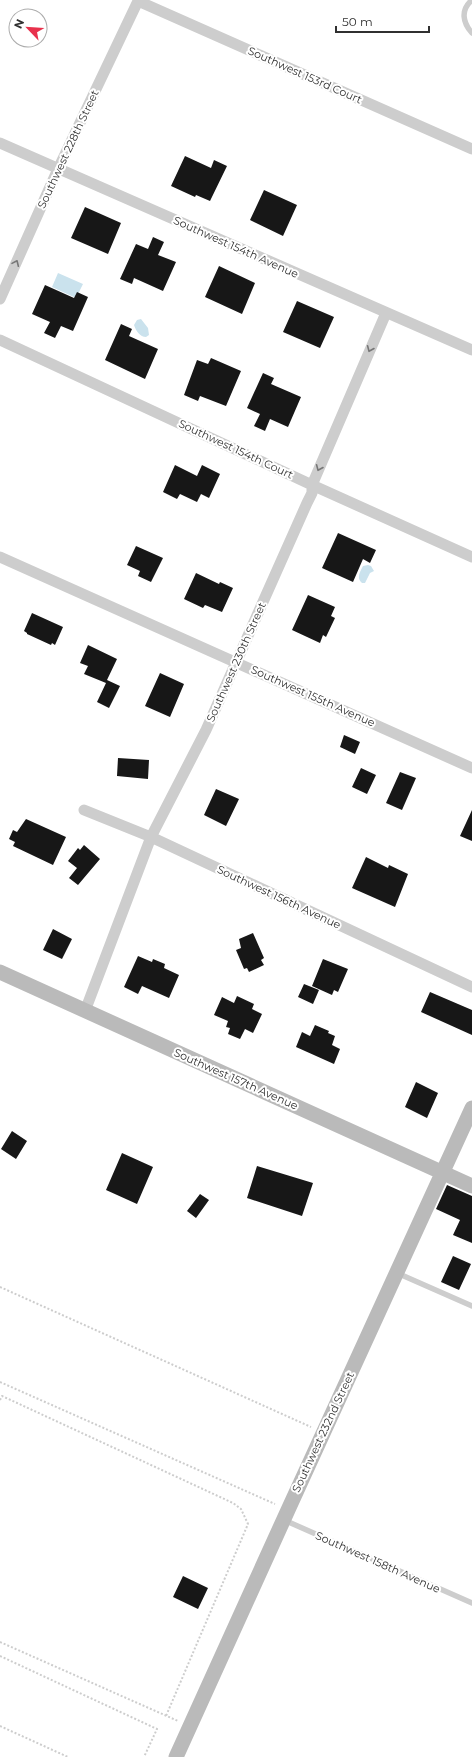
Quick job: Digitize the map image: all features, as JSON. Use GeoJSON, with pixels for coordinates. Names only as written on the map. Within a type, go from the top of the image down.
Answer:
{"type":"FeatureCollection","features":[{"type":"Feature","properties":{"kind":"street","name":"Southwest 153rd Court"},"geometry":{"type":"LineString","coordinates":[[138,0],[472,149]]}},
{"type":"Feature","properties":{"kind":"street","name":"Southwest 228th Street"},"geometry":{"type":"LineString","coordinates":[[0,299],[58,169],[138,0]]}},
{"type":"Feature","properties":{"kind":"street","name":"Southwest 154th Avenue"},"geometry":{"type":"LineString","coordinates":[[0,143],[472,350]]}},
{"type":"Feature","properties":{"kind":"street","name":"Southwest 230th Street"},"geometry":{"type":"LineString","coordinates":[[85,1011],[151,837],[206,730],[312,492],[312,485],[386,313]]}},
{"type":"Feature","properties":{"kind":"street","name":"Southwest 154th Court"},"geometry":{"type":"LineString","coordinates":[[0,340],[312,485],[472,557]]}},
{"type":"Feature","properties":{"kind":"street","name":"Southwest 155th Avenue"},"geometry":{"type":"LineString","coordinates":[[0,557],[472,768]]}},
{"type":"Feature","properties":{"kind":"street","name":"Southwest 156th Avenue"},"geometry":{"type":"LineString","coordinates":[[84,810],[151,837],[472,987]]}},
{"type":"Feature","properties":{"kind":"street","name":"Southwest 157th Avenue"},"geometry":{"type":"LineString","coordinates":[[0,972],[472,1186]]}},
{"type":"Feature","properties":{"kind":"street","name":"Southwest 232nd Street"},"geometry":{"type":"LineString","coordinates":[[176,1757],[285,1515],[472,1108]]}},
{"type":"Feature","properties":{"kind":"lane"},"geometry":{"type":"LineString","coordinates":[[472,0],[469,2],[464,14],[464,23],[472,33]]}},
{"type":"Feature","properties":{"kind":"lane"},"geometry":{"type":"LineString","coordinates":[[397,1273],[472,1306]]}},
{"type":"Feature","properties":{"kind":"lane","name":"Southwest 158th Avenue"},"geometry":{"type":"LineString","coordinates":[[285,1515],[472,1603]]}},
{"type":"Feature","properties":{"kind":"path"},"geometry":{"type":"LineString","coordinates":[[0,1287],[323,1433]]}},
{"type":"Feature","properties":{"kind":"path"},"geometry":{"type":"LineString","coordinates":[[0,1382],[285,1515]]}},
{"type":"Feature","properties":{"kind":"path"},"geometry":{"type":"LineString","coordinates":[[0,1400],[2,1396],[233,1503],[241,1509],[248,1524],[166,1716]]}},
{"type":"Feature","properties":{"kind":"path"},"geometry":{"type":"LineString","coordinates":[[0,1642],[190,1727]]}},
{"type":"Feature","properties":{"kind":"path"},"geometry":{"type":"LineString","coordinates":[[0,1656],[157,1729],[144,1757]]}},
{"type":"Feature","properties":{"kind":"path"},"geometry":{"type":"LineString","coordinates":[[0,1726],[68,1757]]}},
{"type":"Feature","properties":{"kind":"water"},"geometry":{"type":"Polygon","coordinates":[[[58,273],[83,284],[76,298],[52,287],[58,273]]]}},
{"type":"Feature","properties":{"kind":"water"},"geometry":{"type":"Polygon","coordinates":[[[141,319],[148,328],[149,335],[146,337],[138,333],[134,325],[137,320],[141,319]]]}},
{"type":"Feature","properties":{"kind":"water"},"geometry":{"type":"Polygon","coordinates":[[[363,566],[371,566],[374,571],[370,573],[365,583],[362,583],[359,579],[360,573],[363,566]]]}},
{"type":"Feature","properties":{"kind":"building"},"geometry":{"type":"Polygon","coordinates":[[[185,156],[211,168],[214,160],[227,166],[210,201],[196,195],[195,197],[171,186],[185,156]]]}},
{"type":"Feature","properties":{"kind":"building"},"geometry":{"type":"Polygon","coordinates":[[[264,190],[297,205],[283,236],[250,220],[264,190]]]}},
{"type":"Feature","properties":{"kind":"building"},"geometry":{"type":"Polygon","coordinates":[[[85,207],[121,223],[108,254],[71,238],[85,207]]]}},
{"type":"Feature","properties":{"kind":"building"},"geometry":{"type":"Polygon","coordinates":[[[153,237],[164,242],[158,255],[176,262],[163,291],[134,278],[132,284],[120,279],[136,244],[148,249],[153,237]]]}},
{"type":"Feature","properties":{"kind":"building"},"geometry":{"type":"Polygon","coordinates":[[[219,266],[255,283],[242,314],[205,297],[219,266]]]}},
{"type":"Feature","properties":{"kind":"building"},"geometry":{"type":"Polygon","coordinates":[[[45,285],[74,298],[77,292],[88,297],[73,331],[61,326],[55,338],[44,333],[50,322],[32,314],[45,285]]]}},
{"type":"Feature","properties":{"kind":"building"},"geometry":{"type":"Polygon","coordinates":[[[297,301],[334,317],[320,348],[283,332],[297,301]]]}},
{"type":"Feature","properties":{"kind":"building"},"geometry":{"type":"Polygon","coordinates":[[[121,324],[132,329],[129,336],[158,349],[145,379],[105,360],[121,324]]]}},
{"type":"Feature","properties":{"kind":"building"},"geometry":{"type":"Polygon","coordinates":[[[211,358],[241,371],[226,406],[200,396],[198,401],[184,395],[197,360],[208,364],[211,358]]]}},
{"type":"Feature","properties":{"kind":"building"},"geometry":{"type":"Polygon","coordinates":[[[263,373],[274,378],[271,384],[301,397],[288,427],[270,419],[265,431],[254,426],[260,414],[247,408],[263,373]]]}},
{"type":"Feature","properties":{"kind":"building"},"geometry":{"type":"Polygon","coordinates":[[[175,465],[197,476],[202,465],[220,474],[209,498],[201,494],[197,502],[180,494],[177,499],[163,492],[175,465]]]}},
{"type":"Feature","properties":{"kind":"building"},"geometry":{"type":"Polygon","coordinates":[[[338,533],[376,550],[370,563],[363,559],[353,582],[322,568],[338,533]]]}},
{"type":"Feature","properties":{"kind":"building"},"geometry":{"type":"Polygon","coordinates":[[[136,546],[163,558],[151,582],[138,576],[140,571],[127,565],[136,546]]]}},
{"type":"Feature","properties":{"kind":"building"},"geometry":{"type":"Polygon","coordinates":[[[196,573],[219,584],[220,582],[233,588],[222,612],[205,605],[203,608],[184,599],[196,573]]]}},
{"type":"Feature","properties":{"kind":"building"},"geometry":{"type":"Polygon","coordinates":[[[308,595],[335,607],[331,616],[335,618],[326,637],[323,635],[320,643],[292,630],[308,595]]]}},
{"type":"Feature","properties":{"kind":"building"},"geometry":{"type":"Polygon","coordinates":[[[32,613],[63,627],[55,645],[52,643],[51,645],[27,634],[24,631],[32,613]]]}},
{"type":"Feature","properties":{"kind":"building"},"geometry":{"type":"Polygon","coordinates":[[[88,645],[117,659],[107,680],[120,686],[109,708],[97,702],[106,683],[84,674],[88,666],[80,663],[88,645]]]}},
{"type":"Feature","properties":{"kind":"building"},"geometry":{"type":"Polygon","coordinates":[[[160,673],[184,684],[170,717],[145,706],[160,673]]]}},
{"type":"Feature","properties":{"kind":"building"},"geometry":{"type":"Polygon","coordinates":[[[344,735],[360,742],[355,754],[340,747],[344,735]]]}},
{"type":"Feature","properties":{"kind":"building"},"geometry":{"type":"Polygon","coordinates":[[[118,758],[149,760],[148,779],[117,776],[118,758]]]}},
{"type":"Feature","properties":{"kind":"building"},"geometry":{"type":"Polygon","coordinates":[[[361,768],[376,775],[367,794],[352,787],[361,768]]]}},
{"type":"Feature","properties":{"kind":"building"},"geometry":{"type":"Polygon","coordinates":[[[400,772],[416,778],[402,810],[386,803],[400,772]]]}},
{"type":"Feature","properties":{"kind":"building"},"geometry":{"type":"Polygon","coordinates":[[[216,789],[239,799],[226,826],[204,815],[216,789]]]}},
{"type":"Feature","properties":{"kind":"building"},"geometry":{"type":"Polygon","coordinates":[[[472,810],[472,841],[460,836],[472,810]]]}},
{"type":"Feature","properties":{"kind":"building"},"geometry":{"type":"Polygon","coordinates":[[[26,819],[66,837],[53,865],[13,846],[15,842],[9,839],[13,830],[17,832],[26,819]]]}},
{"type":"Feature","properties":{"kind":"building"},"geometry":{"type":"Polygon","coordinates":[[[84,845],[100,859],[78,885],[69,878],[77,868],[68,861],[78,848],[80,850],[84,845]]]}},
{"type":"Feature","properties":{"kind":"building"},"geometry":{"type":"Polygon","coordinates":[[[366,857],[388,868],[389,865],[408,874],[395,907],[352,888],[366,857]]]}},
{"type":"Feature","properties":{"kind":"building"},"geometry":{"type":"Polygon","coordinates":[[[53,929],[72,939],[62,959],[43,950],[53,929]]]}},
{"type":"Feature","properties":{"kind":"building"},"geometry":{"type":"Polygon","coordinates":[[[253,933],[264,958],[261,960],[264,965],[249,972],[247,968],[244,969],[236,950],[241,948],[239,939],[253,933]]]}},
{"type":"Feature","properties":{"kind":"building"},"geometry":{"type":"Polygon","coordinates":[[[138,956],[152,962],[153,959],[165,964],[164,968],[179,975],[169,998],[142,986],[138,994],[124,987],[138,956]]]}},
{"type":"Feature","properties":{"kind":"building"},"geometry":{"type":"Polygon","coordinates":[[[323,959],[348,969],[338,992],[334,990],[332,995],[312,986],[323,959]]]}},
{"type":"Feature","properties":{"kind":"building"},"geometry":{"type":"Polygon","coordinates":[[[304,984],[319,990],[313,1004],[298,997],[304,984]]]}},
{"type":"Feature","properties":{"kind":"building"},"geometry":{"type":"Polygon","coordinates":[[[430,992],[472,1010],[472,1035],[421,1012],[430,992]]]}},
{"type":"Feature","properties":{"kind":"building"},"geometry":{"type":"Polygon","coordinates":[[[237,996],[254,1004],[252,1009],[262,1014],[253,1033],[245,1029],[240,1039],[228,1034],[230,1028],[226,1027],[228,1021],[214,1015],[222,997],[234,1003],[237,996]]]}},
{"type":"Feature","properties":{"kind":"building"},"geometry":{"type":"Polygon","coordinates":[[[315,1025],[329,1031],[328,1033],[335,1036],[332,1045],[340,1049],[334,1064],[296,1047],[302,1032],[310,1036],[315,1025]]]}},
{"type":"Feature","properties":{"kind":"building"},"geometry":{"type":"Polygon","coordinates":[[[416,1082],[438,1093],[427,1118],[405,1107],[416,1082]]]}},
{"type":"Feature","properties":{"kind":"building"},"geometry":{"type":"Polygon","coordinates":[[[12,1131],[27,1141],[16,1159],[1,1149],[12,1131]]]}},
{"type":"Feature","properties":{"kind":"building"},"geometry":{"type":"Polygon","coordinates":[[[122,1153],[153,1167],[137,1204],[106,1190],[122,1153]]]}},
{"type":"Feature","properties":{"kind":"building"},"geometry":{"type":"Polygon","coordinates":[[[257,1166],[313,1183],[302,1216],[247,1198],[257,1166]]]}},
{"type":"Feature","properties":{"kind":"building"},"geometry":{"type":"Polygon","coordinates":[[[447,1185],[472,1196],[472,1243],[453,1235],[460,1220],[436,1209],[447,1185]]]}},
{"type":"Feature","properties":{"kind":"building"},"geometry":{"type":"Polygon","coordinates":[[[200,1194],[209,1200],[196,1218],[187,1211],[200,1194]]]}},
{"type":"Feature","properties":{"kind":"building"},"geometry":{"type":"Polygon","coordinates":[[[453,1256],[471,1264],[459,1290],[441,1282],[453,1256]]]}},
{"type":"Feature","properties":{"kind":"building"},"geometry":{"type":"Polygon","coordinates":[[[183,1576],[208,1588],[198,1609],[173,1597],[183,1576]]]}}]}
